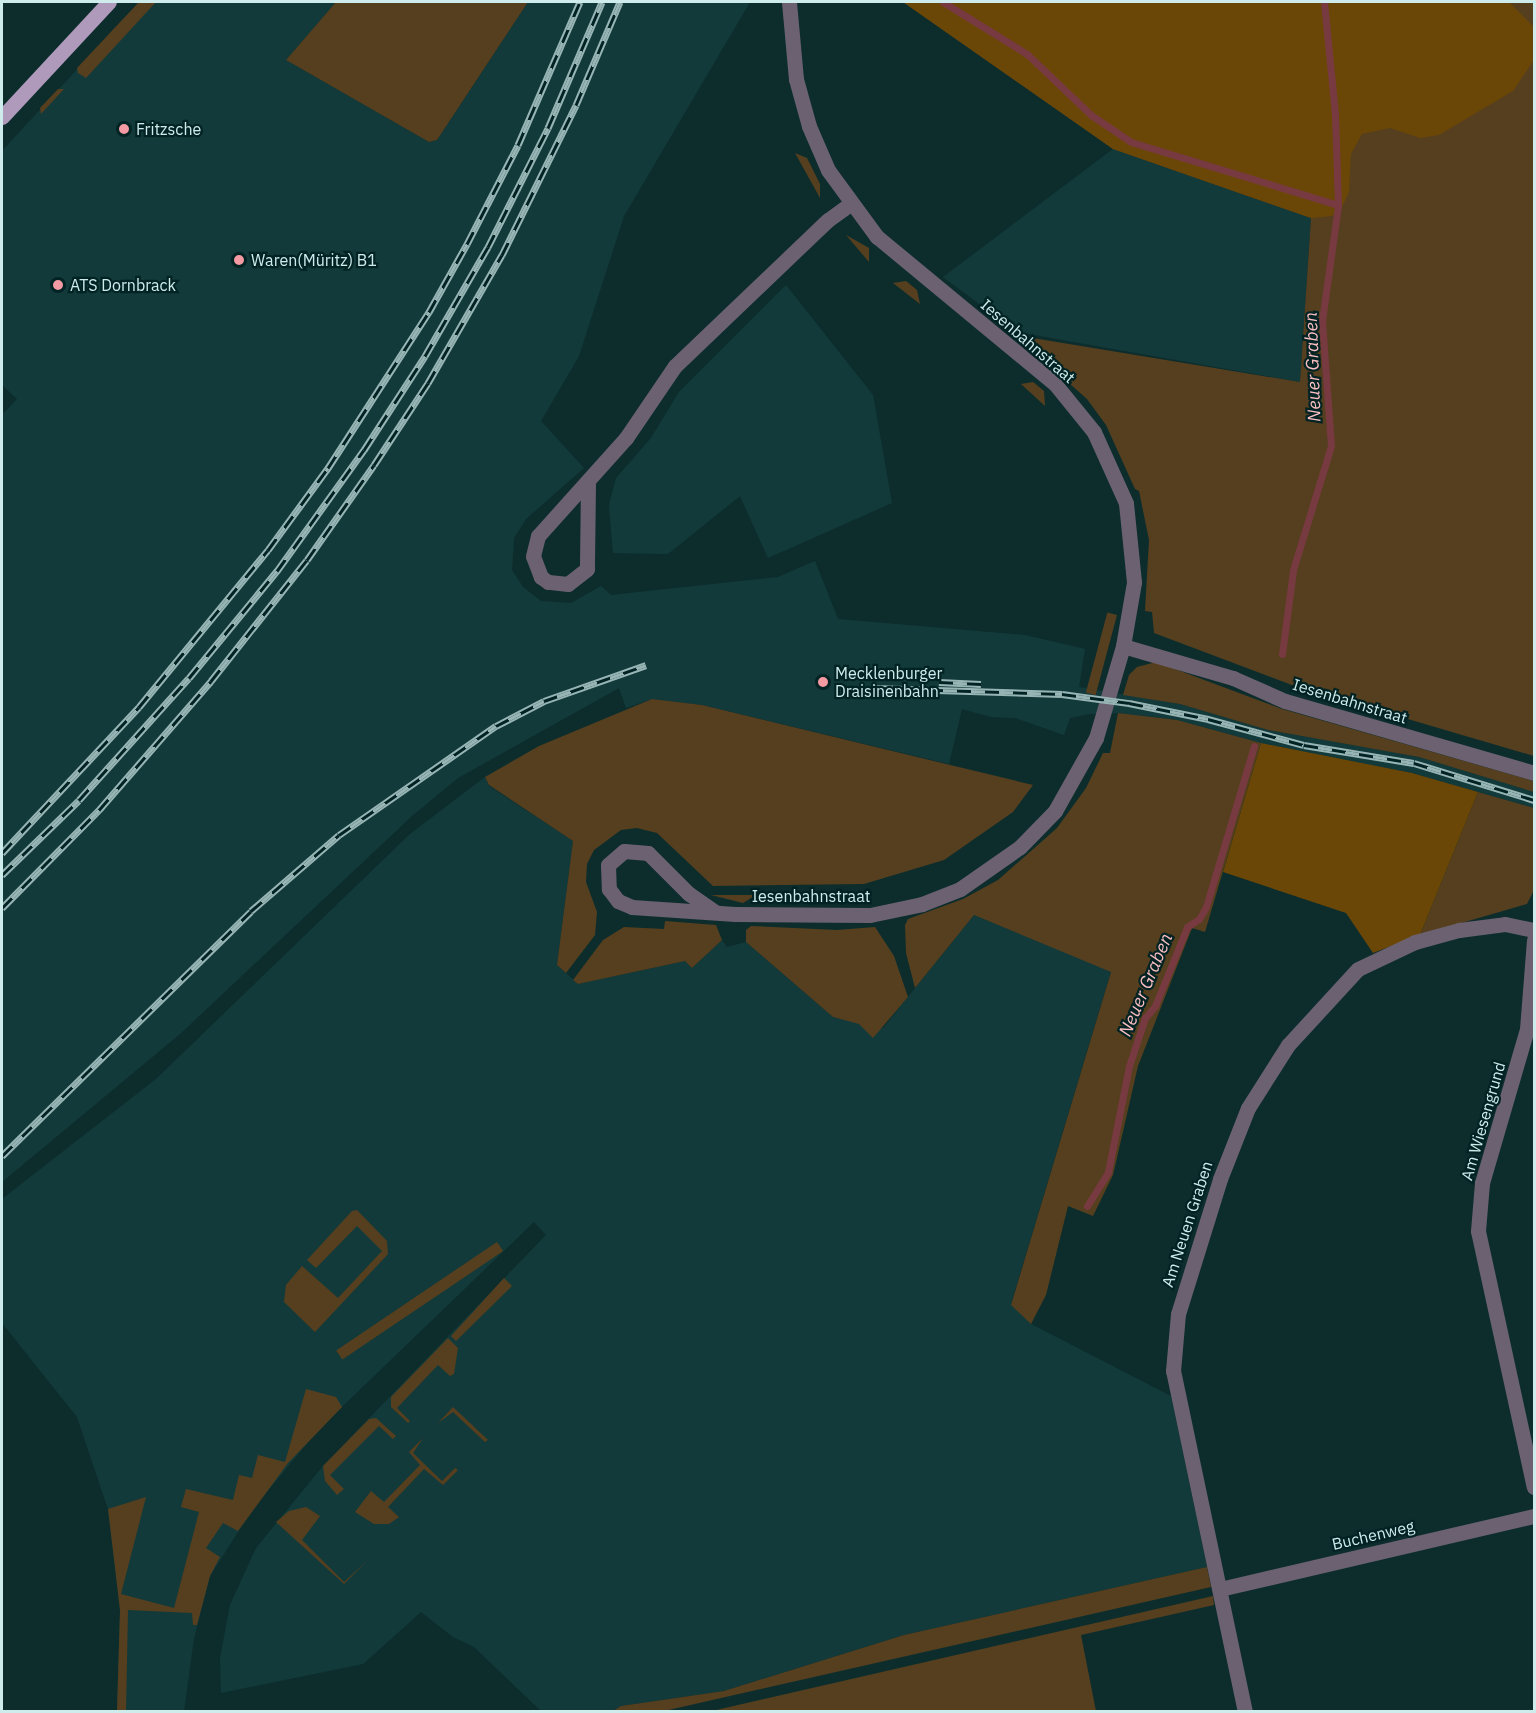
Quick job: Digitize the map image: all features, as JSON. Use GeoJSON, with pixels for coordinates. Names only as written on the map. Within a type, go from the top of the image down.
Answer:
{"type":"FeatureCollection","features":[{"type":"Feature","properties":{"kind":"main road"},"geometry":{"type":"LineString","coordinates":[[2,117],[109,2]]}},
{"type":"Feature","properties":{"kind":"street","name":"Iesenbahnstraat"},"geometry":{"type":"LineString","coordinates":[[715,912],[689,894],[648,853],[624,851],[608,865],[609,889],[625,904],[715,912],[833,916],[887,912],[922,904],[960,889],[990,870],[1037,831],[1071,787],[1096,738],[1124,646],[1134,582],[1131,532],[1118,481],[1094,432],[1055,384],[897,256],[850,204],[809,126],[794,68],[789,2]]}},
{"type":"Feature","properties":{"kind":"street"},"geometry":{"type":"LineString","coordinates":[[588,482],[586,569],[568,584],[548,582],[535,566],[534,547],[538,536],[626,438],[675,366],[828,220],[850,204]]}},
{"type":"Feature","properties":{"kind":"street","name":"Iesenbahnstraat"},"geometry":{"type":"LineString","coordinates":[[1124,646],[1233,678],[1285,701],[1534,773]]}},
{"type":"Feature","properties":{"kind":"street","name":"Am Neuen Graben"},"geometry":{"type":"LineString","coordinates":[[1245,1712],[1176,1394],[1173,1353],[1182,1298],[1220,1179],[1248,1108],[1288,1045],[1330,997],[1373,959],[1415,942],[1488,924],[1534,930]]}},
{"type":"Feature","properties":{"kind":"street","name":"Am Wiesengrund"},"geometry":{"type":"LineString","coordinates":[[1534,940],[1527,1029],[1482,1184],[1478,1231],[1534,1487]]}},
{"type":"Feature","properties":{"kind":"street","name":"Buchenweg"},"geometry":{"type":"LineString","coordinates":[[1220,1589],[1534,1516]]}},
{"type":"Feature","properties":{"kind":"shaded area"},"geometry":{"type":"Polygon","coordinates":[[[139,2],[336,2],[286,60],[429,142],[437,140],[528,2],[750,2],[624,216],[579,356],[541,421],[584,468],[526,519],[514,538],[512,570],[523,587],[541,601],[571,603],[601,586],[611,595],[778,577],[815,561],[838,619],[1025,635],[1085,649],[1079,687],[1180,704],[1268,730],[1419,757],[1534,792],[1534,808],[1412,773],[1261,743],[1177,720],[1118,713],[1089,714],[1070,718],[1064,735],[1015,718],[991,717],[962,709],[949,764],[702,705],[652,699],[626,708],[619,688],[458,778],[412,816],[180,1034],[2,1182],[2,411],[4,413],[17,399],[2,385],[2,151],[139,2]]]}},
{"type":"Feature","properties":{"kind":"shaded area"},"geometry":{"type":"Polygon","coordinates":[[[139,2],[156,2],[86,78],[78,73],[77,68],[139,2]]]}},
{"type":"Feature","properties":{"kind":"shaded area"},"geometry":{"type":"Polygon","coordinates":[[[336,2],[528,2],[437,140],[429,142],[286,60],[336,2]]]}},
{"type":"Feature","properties":{"kind":"shaded area"},"geometry":{"type":"Polygon","coordinates":[[[903,2],[1534,2],[1534,756],[1292,685],[1154,633],[1152,612],[1145,611],[1149,540],[1139,491],[1135,489],[1106,425],[1087,399],[1015,335],[1300,382],[1311,218],[1113,149],[903,2]]]}},
{"type":"Feature","properties":{"kind":"shaded area"},"geometry":{"type":"Polygon","coordinates":[[[903,2],[1509,2],[1533,26],[1534,60],[1513,91],[1439,135],[1420,138],[1390,128],[1362,134],[1351,154],[1349,192],[1343,205],[1332,216],[1311,218],[1113,149],[903,2]]]}},
{"type":"Feature","properties":{"kind":"shaded area"},"geometry":{"type":"Polygon","coordinates":[[[58,89],[64,89],[41,114],[40,108],[58,89]]]}},
{"type":"Feature","properties":{"kind":"shaded area"},"geometry":{"type":"Polygon","coordinates":[[[1113,149],[1311,218],[1300,382],[1017,332],[943,277],[1113,149]]]}},
{"type":"Feature","properties":{"kind":"shaded area"},"geometry":{"type":"Polygon","coordinates":[[[795,153],[807,158],[820,184],[820,198],[795,153]]]}},
{"type":"Feature","properties":{"kind":"shaded area"},"geometry":{"type":"Polygon","coordinates":[[[846,235],[869,248],[869,262],[846,235]]]}},
{"type":"Feature","properties":{"kind":"shaded area"},"geometry":{"type":"Polygon","coordinates":[[[906,281],[917,290],[920,304],[893,283],[906,281]]]}},
{"type":"Feature","properties":{"kind":"shaded area"},"geometry":{"type":"Polygon","coordinates":[[[786,285],[873,395],[892,503],[768,558],[740,496],[668,554],[613,553],[609,505],[616,478],[651,438],[679,392],[786,285]]]}},
{"type":"Feature","properties":{"kind":"shaded area"},"geometry":{"type":"Polygon","coordinates":[[[1033,382],[1044,391],[1045,406],[1021,384],[1033,382]]]}},
{"type":"Feature","properties":{"kind":"shaded area"},"geometry":{"type":"Polygon","coordinates":[[[1107,612],[1117,615],[1096,695],[1086,693],[1107,612]]]}},
{"type":"Feature","properties":{"kind":"shaded area"},"geometry":{"type":"Polygon","coordinates":[[[1156,662],[1282,709],[1534,781],[1534,792],[1419,757],[1268,730],[1180,704],[1123,695],[1129,675],[1137,667],[1156,662]]]}},
{"type":"Feature","properties":{"kind":"shaded area"},"geometry":{"type":"Polygon","coordinates":[[[652,699],[702,705],[1033,785],[1013,812],[944,860],[864,884],[713,886],[657,833],[637,828],[621,830],[594,850],[587,864],[586,882],[597,912],[595,935],[566,973],[557,965],[573,841],[489,785],[485,777],[539,746],[652,699]]]}},
{"type":"Feature","properties":{"kind":"shaded area"},"geometry":{"type":"Polygon","coordinates":[[[1118,713],[1177,720],[1261,743],[1205,932],[1192,928],[1138,1066],[1113,1175],[1093,1216],[1068,1206],[1046,1295],[1031,1324],[1011,1305],[1111,972],[974,915],[915,988],[906,953],[905,925],[908,919],[963,899],[998,880],[1057,828],[1086,788],[1103,753],[1110,753],[1118,713]]]}},
{"type":"Feature","properties":{"kind":"shaded area"},"geometry":{"type":"Polygon","coordinates":[[[1261,743],[1412,773],[1478,792],[1420,935],[1373,953],[1346,913],[1223,872],[1261,743]]]}},
{"type":"Feature","properties":{"kind":"shaded area"},"geometry":{"type":"Polygon","coordinates":[[[485,777],[489,786],[573,841],[557,965],[578,984],[685,961],[692,968],[722,940],[727,947],[746,942],[833,1017],[883,1028],[974,915],[1111,971],[1011,1304],[1031,1324],[1171,1396],[1207,1567],[904,1635],[724,1691],[621,1706],[613,1711],[541,1711],[474,1647],[453,1637],[421,1612],[363,1664],[221,1693],[220,1658],[230,1605],[256,1548],[323,1466],[546,1235],[534,1222],[319,1429],[252,1510],[210,1576],[194,1638],[184,1711],[117,1711],[120,1610],[108,1509],[77,1417],[2,1323],[2,1199],[156,1079],[410,834],[485,777]]]}},
{"type":"Feature","properties":{"kind":"shaded area"},"geometry":{"type":"Polygon","coordinates":[[[1478,792],[1534,808],[1534,890],[1527,904],[1420,935],[1478,792]]]}},
{"type":"Feature","properties":{"kind":"shaded area"},"geometry":{"type":"Polygon","coordinates":[[[711,895],[756,895],[743,903],[711,895]]]}},
{"type":"Feature","properties":{"kind":"shaded area"},"geometry":{"type":"Polygon","coordinates":[[[665,921],[716,925],[722,940],[692,968],[685,961],[578,984],[573,980],[603,940],[624,927],[664,929],[665,921]]]}},
{"type":"Feature","properties":{"kind":"shaded area"},"geometry":{"type":"Polygon","coordinates":[[[751,926],[837,930],[875,927],[894,956],[908,997],[873,1038],[859,1024],[833,1017],[746,942],[746,930],[751,926]]]}},
{"type":"Feature","properties":{"kind":"shaded area"},"geometry":{"type":"Polygon","coordinates":[[[357,1210],[387,1241],[388,1254],[315,1332],[284,1302],[286,1285],[302,1266],[338,1298],[382,1251],[357,1226],[316,1268],[307,1260],[352,1211],[357,1210]]]}},
{"type":"Feature","properties":{"kind":"shaded area"},"geometry":{"type":"Polygon","coordinates":[[[497,1242],[503,1251],[342,1360],[336,1350],[497,1242]]]}},
{"type":"Feature","properties":{"kind":"shaded area"},"geometry":{"type":"Polygon","coordinates":[[[504,1278],[512,1286],[456,1341],[451,1336],[504,1278]]]}},
{"type":"Feature","properties":{"kind":"shaded area"},"geometry":{"type":"Polygon","coordinates":[[[448,1338],[458,1348],[454,1374],[450,1376],[438,1365],[397,1408],[410,1421],[408,1423],[391,1407],[391,1397],[448,1338]]]}},
{"type":"Feature","properties":{"kind":"shaded area"},"geometry":{"type":"Polygon","coordinates":[[[306,1389],[336,1397],[342,1407],[288,1463],[238,1531],[223,1523],[206,1548],[220,1557],[210,1576],[197,1625],[193,1625],[192,1613],[128,1610],[126,1711],[117,1711],[120,1610],[108,1509],[146,1497],[121,1594],[174,1608],[199,1512],[181,1507],[186,1489],[233,1500],[239,1475],[252,1478],[258,1455],[285,1462],[306,1389]]]}},
{"type":"Feature","properties":{"kind":"shaded area"},"geometry":{"type":"Polygon","coordinates":[[[453,1407],[488,1440],[485,1442],[453,1412],[438,1423],[453,1407]]]}},
{"type":"Feature","properties":{"kind":"shaded area"},"geometry":{"type":"Polygon","coordinates":[[[376,1418],[396,1436],[393,1439],[379,1426],[330,1475],[344,1489],[337,1495],[325,1481],[323,1466],[369,1419],[376,1418]]]}},
{"type":"Feature","properties":{"kind":"shaded area"},"geometry":{"type":"Polygon","coordinates":[[[423,1438],[413,1453],[442,1481],[455,1468],[458,1470],[443,1485],[424,1469],[388,1507],[399,1517],[389,1524],[374,1524],[355,1512],[371,1491],[384,1502],[420,1465],[409,1452],[423,1438]]]}},
{"type":"Feature","properties":{"kind":"shaded area"},"geometry":{"type":"Polygon","coordinates":[[[306,1507],[320,1516],[302,1540],[344,1582],[367,1561],[344,1584],[276,1522],[289,1511],[306,1507]]]}},
{"type":"Feature","properties":{"kind":"shaded area"},"geometry":{"type":"Polygon","coordinates":[[[1207,1567],[1211,1587],[664,1711],[613,1711],[621,1706],[724,1691],[904,1635],[1207,1567]]]}},
{"type":"Feature","properties":{"kind":"shaded area"},"geometry":{"type":"Polygon","coordinates":[[[1213,1596],[1214,1605],[1081,1635],[1096,1711],[712,1711],[1213,1596]]]}},
{"type":"Feature","properties":{"kind":"waterway"},"geometry":{"type":"LineString","coordinates":[[943,2],[1027,54],[1091,115],[1131,142],[1338,205]]}},
{"type":"Feature","properties":{"kind":"waterway","name":"Neuer Graben"},"geometry":{"type":"LineString","coordinates":[[1282,654],[1293,570],[1331,446],[1322,321],[1338,205],[1335,114],[1324,2]]}},
{"type":"Feature","properties":{"kind":"waterway","name":"Neuer Graben"},"geometry":{"type":"LineString","coordinates":[[1087,1206],[1108,1172],[1129,1066],[1145,1018],[1155,1006],[1187,927],[1199,919],[1206,907],[1254,746]]}},
{"type":"Feature","properties":{"kind":"railway"},"geometry":{"type":"LineString","coordinates":[[2,853],[139,707],[268,550],[328,468],[429,312],[467,244],[518,145],[580,2]]}},
{"type":"Feature","properties":{"kind":"railway"},"geometry":{"type":"LineString","coordinates":[[2,875],[79,800],[189,678],[277,571],[364,450],[425,356],[488,247],[548,128],[602,2]]}},
{"type":"Feature","properties":{"kind":"railway"},"geometry":{"type":"LineString","coordinates":[[2,908],[99,810],[211,681],[307,560],[374,465],[428,383],[502,255],[576,105],[620,2]]}},
{"type":"Feature","properties":{"kind":"railway"},"geometry":{"type":"LineString","coordinates":[[2,1156],[251,911],[339,835],[496,726],[544,701],[646,665]]}},
{"type":"Feature","properties":{"kind":"railway"},"geometry":{"type":"LineString","coordinates":[[939,682],[981,684]]}},
{"type":"Feature","properties":{"kind":"railway"},"geometry":{"type":"LineString","coordinates":[[873,688],[1062,694],[1129,703],[1208,719],[1304,745],[1414,763],[1534,800]]}},
{"type":"Feature","properties":{"kind":"place","name":"Fritzsche"},"geometry":{"type":"Point","coordinates":[124,129]}},
{"type":"Feature","properties":{"kind":"place","name":"Waren(Müritz) B1"},"geometry":{"type":"Point","coordinates":[239,260]}},
{"type":"Feature","properties":{"kind":"place","name":"ATS Dornbrack"},"geometry":{"type":"Point","coordinates":[58,285]}},
{"type":"Feature","properties":{"kind":"place","name":"Mecklenburger Draisinenbahn"},"geometry":{"type":"Point","coordinates":[823,682]}}]}
